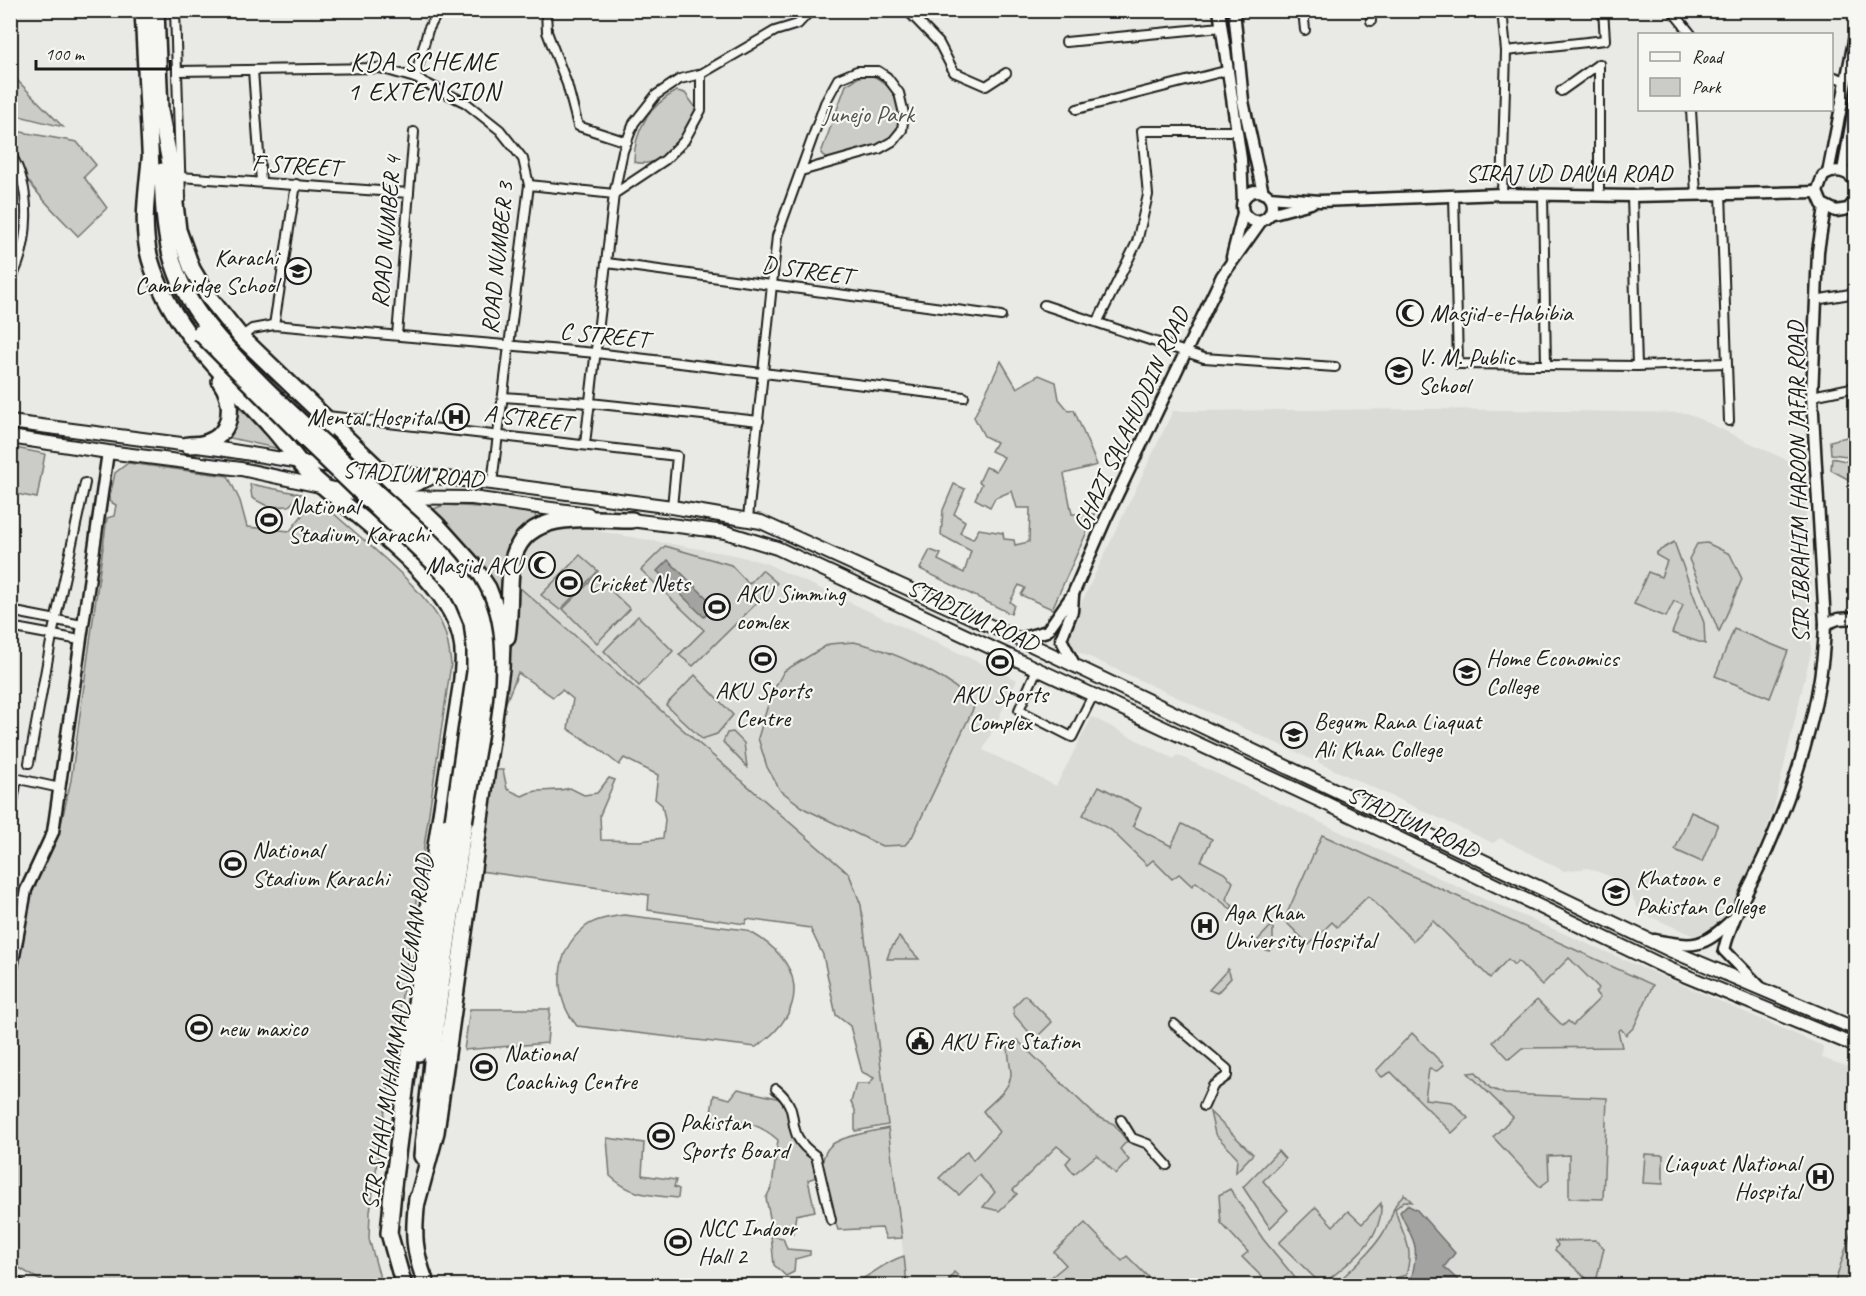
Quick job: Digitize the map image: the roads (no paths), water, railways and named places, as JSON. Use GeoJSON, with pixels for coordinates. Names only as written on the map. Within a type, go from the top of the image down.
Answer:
{"type":"FeatureCollection","features":[{"type":"Feature","properties":{"kind":"highway"},"geometry":{"type":"LineString","coordinates":[[143,10],[155,227],[168,281],[204,329],[250,370],[443,556],[475,598],[483,622],[487,649],[487,675],[459,821]]}},
{"type":"Feature","properties":{"kind":"highway"},"geometry":{"type":"LineString","coordinates":[[156,10],[164,228],[171,259],[204,329]]}},
{"type":"Feature","properties":{"kind":"highway"},"geometry":{"type":"LineString","coordinates":[[160,111],[171,168],[178,230],[192,269],[208,296],[241,337],[320,411],[381,472],[399,495],[472,564],[488,588],[498,614],[502,642],[501,664],[436,1132],[416,1206]]}},
{"type":"Feature","properties":{"kind":"highway"},"geometry":{"type":"LineString","coordinates":[[150,160],[145,228],[150,257],[168,302],[225,388],[231,402],[228,420],[220,434],[208,442],[188,446]]}},
{"type":"Feature","properties":{"kind":"highway"},"geometry":{"type":"LineString","coordinates":[[198,349],[326,489],[369,525],[437,590],[453,614],[461,638],[464,663],[415,1003],[392,1202]]}},
{"type":"Feature","properties":{"kind":"highway"},"geometry":{"type":"LineString","coordinates":[[501,664],[508,635],[512,562],[517,548],[528,533],[542,524],[558,519],[632,520]]}},
{"type":"Feature","properties":{"kind":"highway","name":"SIR SHAH MUHAMMAD SULEMAN ROAD"},"geometry":{"type":"LineString","coordinates":[[404,1286],[389,1233],[392,1202],[459,821]]}},
{"type":"Feature","properties":{"kind":"highway","name":"SIR SHAH MUHAMMAD SULEMAN ROAD"},"geometry":{"type":"LineString","coordinates":[[427,1286],[413,1234],[459,821]]}},
{"type":"Feature","properties":{"kind":"main road","name":"GHAZI SALAHUDDIN ROAD"},"geometry":{"type":"LineString","coordinates":[[1219,10],[1241,159],[1243,207],[1230,263]]}},
{"type":"Feature","properties":{"kind":"main road"},"geometry":{"type":"LineString","coordinates":[[1234,10],[1243,101],[1266,195],[1272,204],[1265,217],[1248,219],[1243,207],[1251,193],[1266,195]]}},
{"type":"Feature","properties":{"kind":"main road"},"geometry":{"type":"LineString","coordinates":[[1854,203],[1842,211],[1825,207],[1817,192],[1820,181],[1828,173],[1856,31]]}},
{"type":"Feature","properties":{"kind":"main road"},"geometry":{"type":"LineString","coordinates":[[1843,171],[1856,98]]}},
{"type":"Feature","properties":{"kind":"main road"},"geometry":{"type":"LineString","coordinates":[[1828,173],[1843,171],[1853,178],[1856,184]]}},
{"type":"Feature","properties":{"kind":"main road","name":"SIRAJ UD DAULA ROAD"},"geometry":{"type":"LineString","coordinates":[[1266,195],[1320,201],[1502,194],[1632,196],[1817,192]]}},
{"type":"Feature","properties":{"kind":"main road","name":"SIRAJ UD DAULA ROAD"},"geometry":{"type":"LineString","coordinates":[[1265,217],[1320,201]]}},
{"type":"Feature","properties":{"kind":"main road","name":"SIR IBRAHIM HAROON JAFAR ROAD"},"geometry":{"type":"LineString","coordinates":[[1732,920],[1767,850],[1803,756],[1824,651],[1825,624],[1812,396],[1815,300],[1820,228],[1825,207]]}},
{"type":"Feature","properties":{"kind":"main road","name":"GHAZI SALAHUDDIN ROAD"},"geometry":{"type":"LineString","coordinates":[[1019,639],[1047,631],[1073,594],[1185,352],[1230,263],[1265,217]]}},
{"type":"Feature","properties":{"kind":"main road"},"geometry":{"type":"LineString","coordinates":[[279,475],[306,465],[324,448],[326,437],[320,411]]}},
{"type":"Feature","properties":{"kind":"main road","name":"STADIUM ROAD"},"geometry":{"type":"LineString","coordinates":[[10,422],[188,446],[306,465],[492,483],[748,518],[778,528],[1019,639],[1648,940],[1767,993],[1856,1029]]}},
{"type":"Feature","properties":{"kind":"main road","name":"STADIUM ROAD"},"geometry":{"type":"LineString","coordinates":[[10,436],[108,453],[279,475],[326,489],[371,497],[399,495],[472,498],[725,532],[757,540],[1494,883],[1669,969],[1856,1046]]}},
{"type":"Feature","properties":{"kind":"main road"},"geometry":{"type":"LineString","coordinates":[[10,978],[26,890],[53,832],[108,453]]}},
{"type":"Feature","properties":{"kind":"main road"},"geometry":{"type":"LineString","coordinates":[[435,477],[399,495],[384,507],[383,520],[389,532],[424,567],[437,590]]}},
{"type":"Feature","properties":{"kind":"main road","name":"GHAZI SALAHUDDIN ROAD"},"geometry":{"type":"LineString","coordinates":[[1073,594],[1072,611],[1060,639],[1075,667]]}},
{"type":"Feature","properties":{"kind":"main road"},"geometry":{"type":"LineString","coordinates":[[1825,624],[1838,619],[1856,618]]}},
{"type":"Feature","properties":{"kind":"main road"},"geometry":{"type":"LineString","coordinates":[[1494,883],[1502,869]]}},
{"type":"Feature","properties":{"kind":"main road"},"geometry":{"type":"LineString","coordinates":[[1648,940],[1695,946],[1714,937],[1732,920]]}},
{"type":"Feature","properties":{"kind":"main road"},"geometry":{"type":"LineString","coordinates":[[1732,920],[1724,950],[1738,968],[1767,993]]}},
{"type":"Feature","properties":{"kind":"main road"},"geometry":{"type":"LineString","coordinates":[[10,1280],[21,1286]]}},
{"type":"Feature","properties":{"kind":"street"},"geometry":{"type":"LineString","coordinates":[[175,10],[182,220],[192,269]]}},
{"type":"Feature","properties":{"kind":"street"},"geometry":{"type":"LineString","coordinates":[[415,78],[428,30],[439,10]]}},
{"type":"Feature","properties":{"kind":"street"},"geometry":{"type":"LineString","coordinates":[[546,10],[547,32],[567,84],[578,126],[627,142]]}},
{"type":"Feature","properties":{"kind":"street"},"geometry":{"type":"LineString","coordinates":[[585,444],[614,194],[634,123],[656,95],[680,80],[700,74],[775,31],[798,24],[811,10]]}},
{"type":"Feature","properties":{"kind":"street"},"geometry":{"type":"LineString","coordinates":[[907,10],[939,44],[954,72],[986,86],[1006,73]]}},
{"type":"Feature","properties":{"kind":"street"},"geometry":{"type":"LineString","coordinates":[[1303,10],[1305,30]]}},
{"type":"Feature","properties":{"kind":"street"},"geometry":{"type":"LineString","coordinates":[[1370,10],[1371,21]]}},
{"type":"Feature","properties":{"kind":"street"},"geometry":{"type":"LineString","coordinates":[[1502,10],[1506,51],[1502,194]]}},
{"type":"Feature","properties":{"kind":"street"},"geometry":{"type":"LineString","coordinates":[[1506,51],[1605,40],[1603,10]]}},
{"type":"Feature","properties":{"kind":"street"},"geometry":{"type":"LineString","coordinates":[[1676,10],[1674,13],[1690,33]]}},
{"type":"Feature","properties":{"kind":"street"},"geometry":{"type":"LineString","coordinates":[[1066,42],[1221,27]]}},
{"type":"Feature","properties":{"kind":"street"},"geometry":{"type":"LineString","coordinates":[[1561,91],[1599,64],[1599,196]]}},
{"type":"Feature","properties":{"kind":"street","name":"ROAD NUMBER 3"},"geometry":{"type":"LineString","coordinates":[[178,71],[380,68],[415,78],[466,103],[500,130],[523,159],[529,185],[492,483]]}},
{"type":"Feature","properties":{"kind":"street"},"geometry":{"type":"LineString","coordinates":[[253,70],[261,182]]}},
{"type":"Feature","properties":{"kind":"street"},"geometry":{"type":"LineString","coordinates":[[1077,109],[1229,70]]}},
{"type":"Feature","properties":{"kind":"street"},"geometry":{"type":"LineString","coordinates":[[748,518],[777,236],[825,103],[838,79],[857,71],[878,71],[887,77],[899,93],[904,114],[902,130],[893,141],[879,148],[801,171]]}},
{"type":"Feature","properties":{"kind":"street"},"geometry":{"type":"LineString","coordinates":[[529,185],[614,194],[665,160],[684,141],[701,110],[700,74]]}},
{"type":"Feature","properties":{"kind":"street"},"geometry":{"type":"LineString","coordinates":[[1833,76],[1846,81]]}},
{"type":"Feature","properties":{"kind":"street"},"geometry":{"type":"LineString","coordinates":[[1691,111],[1696,193]]}},
{"type":"Feature","properties":{"kind":"street"},"geometry":{"type":"LineString","coordinates":[[1098,321],[1137,242],[1148,195],[1142,131],[1237,131]]}},
{"type":"Feature","properties":{"kind":"street","name":"ROAD NUMBER 4"},"geometry":{"type":"LineString","coordinates":[[397,335],[414,132]]}},
{"type":"Feature","properties":{"kind":"street"},"geometry":{"type":"LineString","coordinates":[[10,153],[19,166],[26,225],[22,252],[10,281]]}},
{"type":"Feature","properties":{"kind":"street","name":"F STREET"},"geometry":{"type":"LineString","coordinates":[[180,177],[408,193]]}},
{"type":"Feature","properties":{"kind":"street"},"geometry":{"type":"LineString","coordinates":[[274,325],[296,184]]}},
{"type":"Feature","properties":{"kind":"street"},"geometry":{"type":"LineString","coordinates":[[1721,193],[1729,421]]}},
{"type":"Feature","properties":{"kind":"street"},"geometry":{"type":"LineString","coordinates":[[1454,195],[1458,364],[1637,366],[1726,363]]}},
{"type":"Feature","properties":{"kind":"street"},"geometry":{"type":"LineString","coordinates":[[1543,196],[1546,365]]}},
{"type":"Feature","properties":{"kind":"street"},"geometry":{"type":"LineString","coordinates":[[1632,196],[1637,366]]}},
{"type":"Feature","properties":{"kind":"street","name":"D STREET"},"geometry":{"type":"LineString","coordinates":[[607,263],[1001,316]]}},
{"type":"Feature","properties":{"kind":"street"},"geometry":{"type":"LineString","coordinates":[[1815,300],[1856,293]]}},
{"type":"Feature","properties":{"kind":"street"},"geometry":{"type":"LineString","coordinates":[[1044,305],[1204,358],[1335,367]]}},
{"type":"Feature","properties":{"kind":"street","name":"C STREET"},"geometry":{"type":"LineString","coordinates":[[241,337],[252,329],[274,325],[397,335],[596,353],[964,397]]}},
{"type":"Feature","properties":{"kind":"street"},"geometry":{"type":"LineString","coordinates":[[1812,396],[1856,387]]}},
{"type":"Feature","properties":{"kind":"street"},"geometry":{"type":"LineString","coordinates":[[503,397],[590,403],[759,421]]}},
{"type":"Feature","properties":{"kind":"street","name":"A STREET"},"geometry":{"type":"LineString","coordinates":[[320,411],[677,456],[672,507]]}},
{"type":"Feature","properties":{"kind":"street"},"geometry":{"type":"LineString","coordinates":[[29,763],[55,621],[85,483]]}},
{"type":"Feature","properties":{"kind":"street"},"geometry":{"type":"LineString","coordinates":[[10,611],[82,625]]}},
{"type":"Feature","properties":{"kind":"street"},"geometry":{"type":"LineString","coordinates":[[10,627],[80,640]]}},
{"type":"Feature","properties":{"kind":"street"},"geometry":{"type":"LineString","coordinates":[[1037,669],[1019,710],[1072,737],[1093,695]]}},
{"type":"Feature","properties":{"kind":"street"},"geometry":{"type":"LineString","coordinates":[[10,819],[14,781],[60,788]]}},
{"type":"Feature","properties":{"kind":"street"},"geometry":{"type":"LineString","coordinates":[[1174,1024],[1227,1069],[1227,1076],[1213,1086],[1204,1106]]}},
{"type":"Feature","properties":{"kind":"street"},"geometry":{"type":"LineString","coordinates":[[776,1089],[788,1098],[794,1119],[794,1132],[801,1146],[816,1156],[831,1220]]}},
{"type":"Feature","properties":{"kind":"street"},"geometry":{"type":"LineString","coordinates":[[1121,1120],[1132,1138],[1151,1148],[1167,1165]]}},
{"type":"Feature","properties":{"kind":"place","name":"Karachi Cambridge School"},"geometry":{"type":"Point","coordinates":[298,271]}},
{"type":"Feature","properties":{"kind":"place","name":"Masjid-e-Habibia"},"geometry":{"type":"Point","coordinates":[1410,313]}},
{"type":"Feature","properties":{"kind":"place","name":"V. M. Public School"},"geometry":{"type":"Point","coordinates":[1399,371]}},
{"type":"Feature","properties":{"kind":"place","name":"Mental Hospital"},"geometry":{"type":"Point","coordinates":[456,417]}},
{"type":"Feature","properties":{"kind":"place","name":"National Stadium, Karachi"},"geometry":{"type":"Point","coordinates":[269,520]}},
{"type":"Feature","properties":{"kind":"place","name":"Masjid AKU"},"geometry":{"type":"Point","coordinates":[542,565]}},
{"type":"Feature","properties":{"kind":"place","name":"Cricket Nets"},"geometry":{"type":"Point","coordinates":[569,583]}},
{"type":"Feature","properties":{"kind":"place","name":"AKU Simming comlex"},"geometry":{"type":"Point","coordinates":[717,607]}},
{"type":"Feature","properties":{"kind":"place","name":"AKU Sports Centre"},"geometry":{"type":"Point","coordinates":[763,659]}},
{"type":"Feature","properties":{"kind":"place","name":"AKU Sports Complex"},"geometry":{"type":"Point","coordinates":[1000,662]}},
{"type":"Feature","properties":{"kind":"place","name":"Home Economics College"},"geometry":{"type":"Point","coordinates":[1467,672]}},
{"type":"Feature","properties":{"kind":"place","name":"Begum Rana Liaquat Ali Khan College"},"geometry":{"type":"Point","coordinates":[1294,735]}},
{"type":"Feature","properties":{"kind":"place","name":"National Stadium Karachi"},"geometry":{"type":"Point","coordinates":[233,864]}},
{"type":"Feature","properties":{"kind":"place","name":"Khatoon e Pakistan College"},"geometry":{"type":"Point","coordinates":[1616,892]}},
{"type":"Feature","properties":{"kind":"place","name":"Aga Khan University Hospital"},"geometry":{"type":"Point","coordinates":[1205,926]}},
{"type":"Feature","properties":{"kind":"place","name":"new maxico"},"geometry":{"type":"Point","coordinates":[199,1028]}},
{"type":"Feature","properties":{"kind":"place","name":"AKU Fire Station"},"geometry":{"type":"Point","coordinates":[920,1041]}},
{"type":"Feature","properties":{"kind":"place","name":"National Coaching Centre"},"geometry":{"type":"Point","coordinates":[484,1067]}},
{"type":"Feature","properties":{"kind":"place","name":"Pakistan Sports Board"},"geometry":{"type":"Point","coordinates":[661,1136]}},
{"type":"Feature","properties":{"kind":"place","name":"Liaquat National Hospital"},"geometry":{"type":"Point","coordinates":[1820,1177]}},
{"type":"Feature","properties":{"kind":"place","name":"NCC Indoor Hall 2"},"geometry":{"type":"Point","coordinates":[678,1242]}},
{"type":"Feature","properties":{"kind":"district","name":"KDA SCHEME 1 EXTENSION"},"geometry":{"type":"Point","coordinates":[424,76]}},
{"type":"Feature","properties":{"kind":"park label","name":"Junejo Park"},"geometry":{"type":"Point","coordinates":[868,114]}}]}
